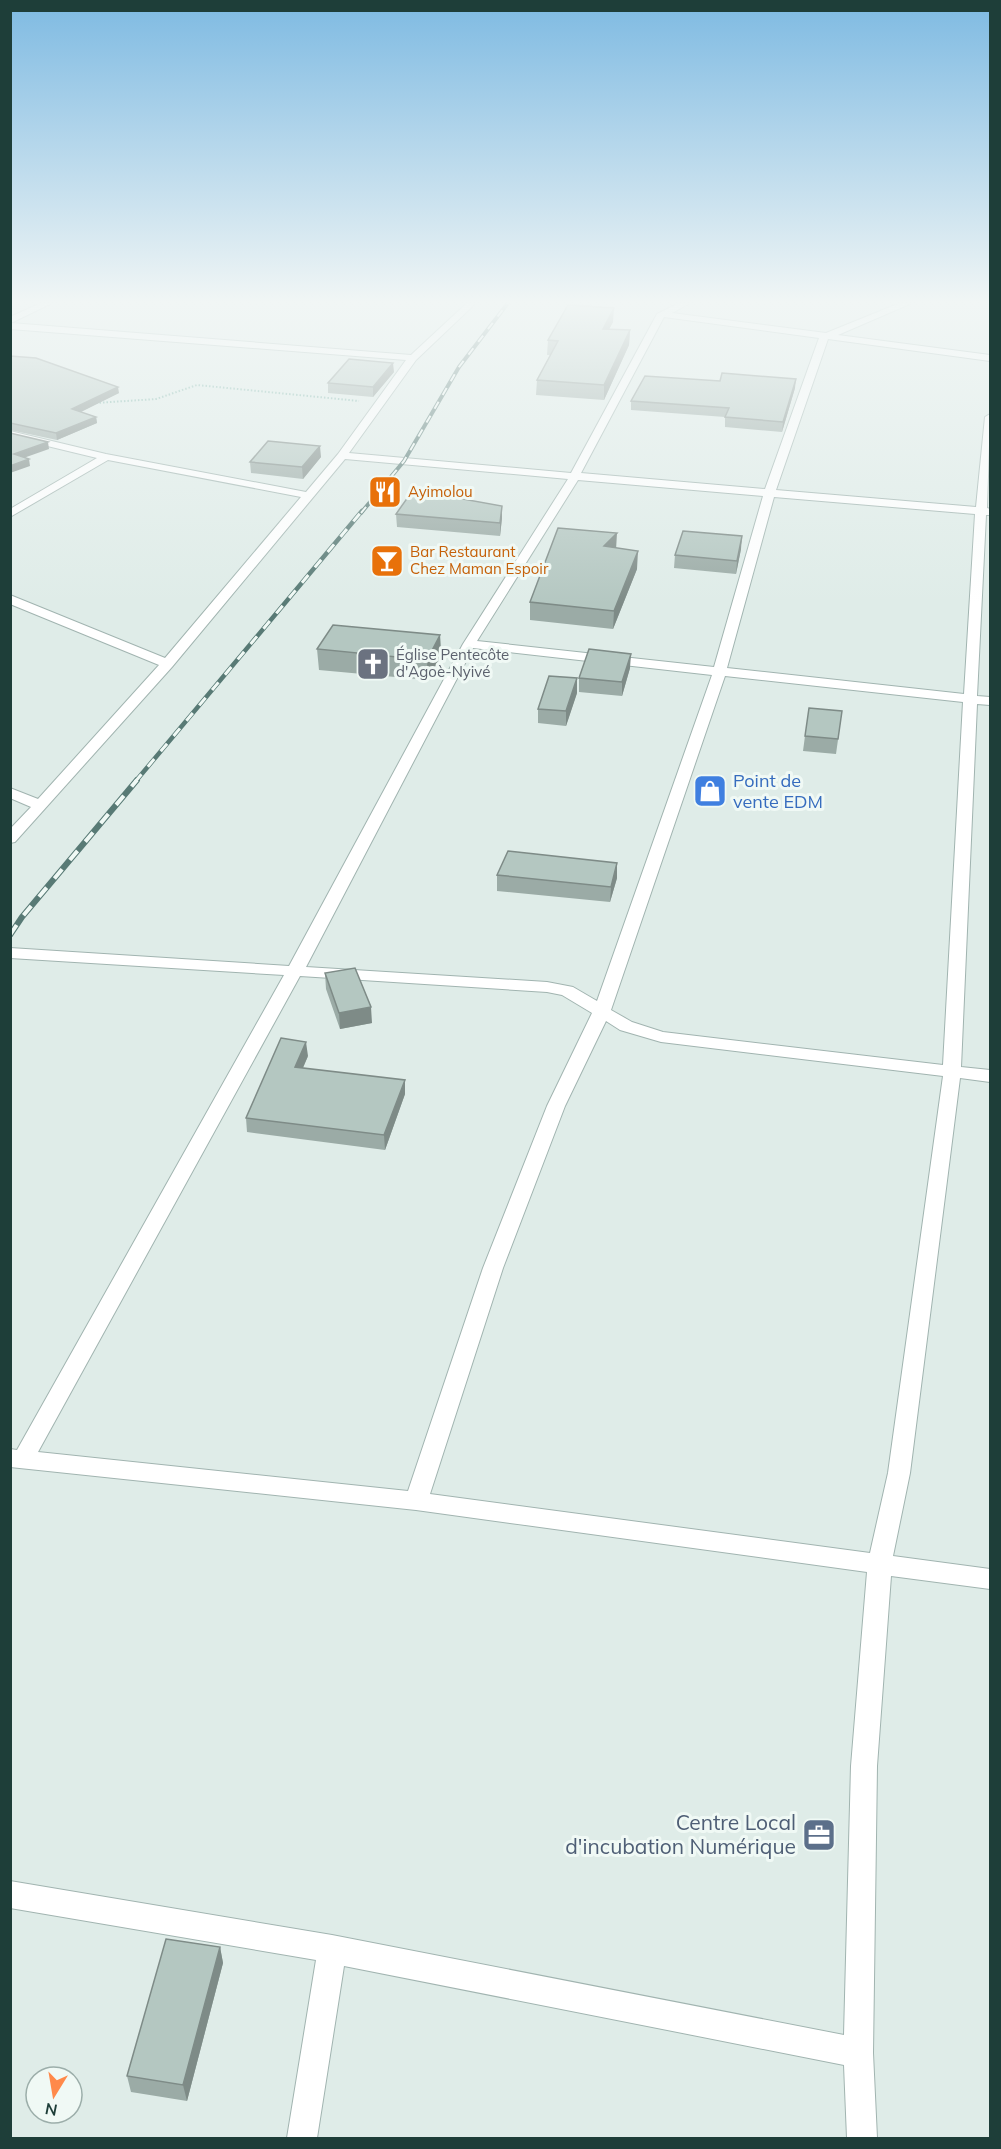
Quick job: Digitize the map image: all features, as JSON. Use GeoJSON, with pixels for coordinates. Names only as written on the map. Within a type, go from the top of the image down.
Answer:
{"type":"FeatureCollection","features":[{"type":"Feature","properties":{"kind":"street"},"geometry":{"type":"LineString","coordinates":[[10,839],[167,664],[342,456],[378,403]]}},
{"type":"Feature","properties":{"kind":"street"},"geometry":{"type":"LineString","coordinates":[[613,403],[574,477],[469,644],[295,972],[17,1459],[416,1501],[990,1579]]}},
{"type":"Feature","properties":{"kind":"street"},"geometry":{"type":"LineString","coordinates":[[416,1501],[493,1268],[556,1106],[601,1013],[719,673],[770,492],[801,403]]}},
{"type":"Feature","properties":{"kind":"street"},"geometry":{"type":"LineString","coordinates":[[862,2139],[858,2053],[864,1766],[879,1563],[899,1473],[952,1073],[970,699],[986,512],[990,417]]}},
{"type":"Feature","properties":{"kind":"street"},"geometry":{"type":"LineString","coordinates":[[10,434],[106,457],[307,495]]}},
{"type":"Feature","properties":{"kind":"street"},"geometry":{"type":"LineString","coordinates":[[342,456],[986,512]]}},
{"type":"Feature","properties":{"kind":"street"},"geometry":{"type":"LineString","coordinates":[[10,514],[106,457]]}},
{"type":"Feature","properties":{"kind":"street"},"geometry":{"type":"LineString","coordinates":[[10,599],[167,664]]}},
{"type":"Feature","properties":{"kind":"street"},"geometry":{"type":"LineString","coordinates":[[469,644],[990,701]]}},
{"type":"Feature","properties":{"kind":"street"},"geometry":{"type":"LineString","coordinates":[[10,792],[39,805]]}},
{"type":"Feature","properties":{"kind":"street"},"geometry":{"type":"LineString","coordinates":[[10,953],[548,987],[567,991],[626,1026],[661,1037],[990,1076]]}},
{"type":"Feature","properties":{"kind":"street"},"geometry":{"type":"LineString","coordinates":[[10,1894],[332,1949],[858,2053]]}},
{"type":"Feature","properties":{"kind":"street"},"geometry":{"type":"LineString","coordinates":[[302,2139],[332,1949]]}},
{"type":"Feature","properties":{"kind":"building"},"geometry":{"type":"Polygon","coordinates":[[[10,403],[84,403],[72,409],[96,417],[56,433],[10,423],[10,403]]]}},
{"type":"Feature","properties":{"kind":"building"},"geometry":{"type":"Polygon","coordinates":[[[663,403],[789,403],[783,422],[725,417],[729,408],[663,403]]]}},
{"type":"Feature","properties":{"kind":"building"},"geometry":{"type":"Polygon","coordinates":[[[10,433],[48,442],[14,454],[29,459],[10,466],[10,433]]]}},
{"type":"Feature","properties":{"kind":"building"},"geometry":{"type":"Polygon","coordinates":[[[268,441],[320,446],[302,467],[250,462],[268,441]]]}},
{"type":"Feature","properties":{"kind":"building"},"geometry":{"type":"Polygon","coordinates":[[[413,490],[502,506],[500,523],[396,514],[413,490]]]}},
{"type":"Feature","properties":{"kind":"building"},"geometry":{"type":"Polygon","coordinates":[[[558,528],[617,533],[604,546],[638,551],[614,611],[530,602],[558,528]]]}},
{"type":"Feature","properties":{"kind":"building"},"geometry":{"type":"Polygon","coordinates":[[[683,531],[742,536],[737,561],[675,555],[683,531]]]}},
{"type":"Feature","properties":{"kind":"building"},"geometry":{"type":"Polygon","coordinates":[[[333,625],[440,635],[427,660],[317,649],[333,625]]]}},
{"type":"Feature","properties":{"kind":"building"},"geometry":{"type":"Polygon","coordinates":[[[589,649],[631,654],[622,682],[579,678],[589,649]]]}},
{"type":"Feature","properties":{"kind":"building"},"geometry":{"type":"Polygon","coordinates":[[[549,676],[577,678],[566,711],[538,709],[549,676]]]}},
{"type":"Feature","properties":{"kind":"building"},"geometry":{"type":"Polygon","coordinates":[[[809,708],[842,711],[838,739],[805,736],[809,708]]]}},
{"type":"Feature","properties":{"kind":"building"},"geometry":{"type":"Polygon","coordinates":[[[508,851],[617,863],[611,887],[497,875],[508,851]]]}},
{"type":"Feature","properties":{"kind":"building"},"geometry":{"type":"Polygon","coordinates":[[[355,968],[371,1007],[339,1013],[325,973],[355,968]]]}},
{"type":"Feature","properties":{"kind":"building"},"geometry":{"type":"Polygon","coordinates":[[[281,1038],[306,1042],[295,1067],[405,1080],[384,1135],[246,1118],[281,1038]]]}},
{"type":"Feature","properties":{"kind":"building"},"geometry":{"type":"Polygon","coordinates":[[[166,1939],[220,1947],[183,2085],[127,2076],[166,1939]]]}},
{"type":"Feature","properties":{"kind":"railway"},"geometry":{"type":"LineString","coordinates":[[361,513],[404,461],[438,403]]}},
{"type":"Feature","properties":{"kind":"railway"},"geometry":{"type":"LineString","coordinates":[[135,782],[362,511]]}},
{"type":"Feature","properties":{"kind":"railway"},"geometry":{"type":"LineString","coordinates":[[10,935],[22,917],[137,780]]}},
{"type":"Feature","properties":{"kind":"place","name":"Ayimolou"},"geometry":{"type":"Point","coordinates":[385,492]}},
{"type":"Feature","properties":{"kind":"place","name":"Bar Restaurant Chez Maman Espoir"},"geometry":{"type":"Point","coordinates":[387,561]}},
{"type":"Feature","properties":{"kind":"place","name":"Église Pentecôte d'Agoè-Nyivé"},"geometry":{"type":"Point","coordinates":[373,664]}},
{"type":"Feature","properties":{"kind":"place","name":"Point de vente EDM"},"geometry":{"type":"Point","coordinates":[710,791]}},
{"type":"Feature","properties":{"kind":"place","name":"Centre Local d'incubation Numérique"},"geometry":{"type":"Point","coordinates":[819,1835]}}]}
